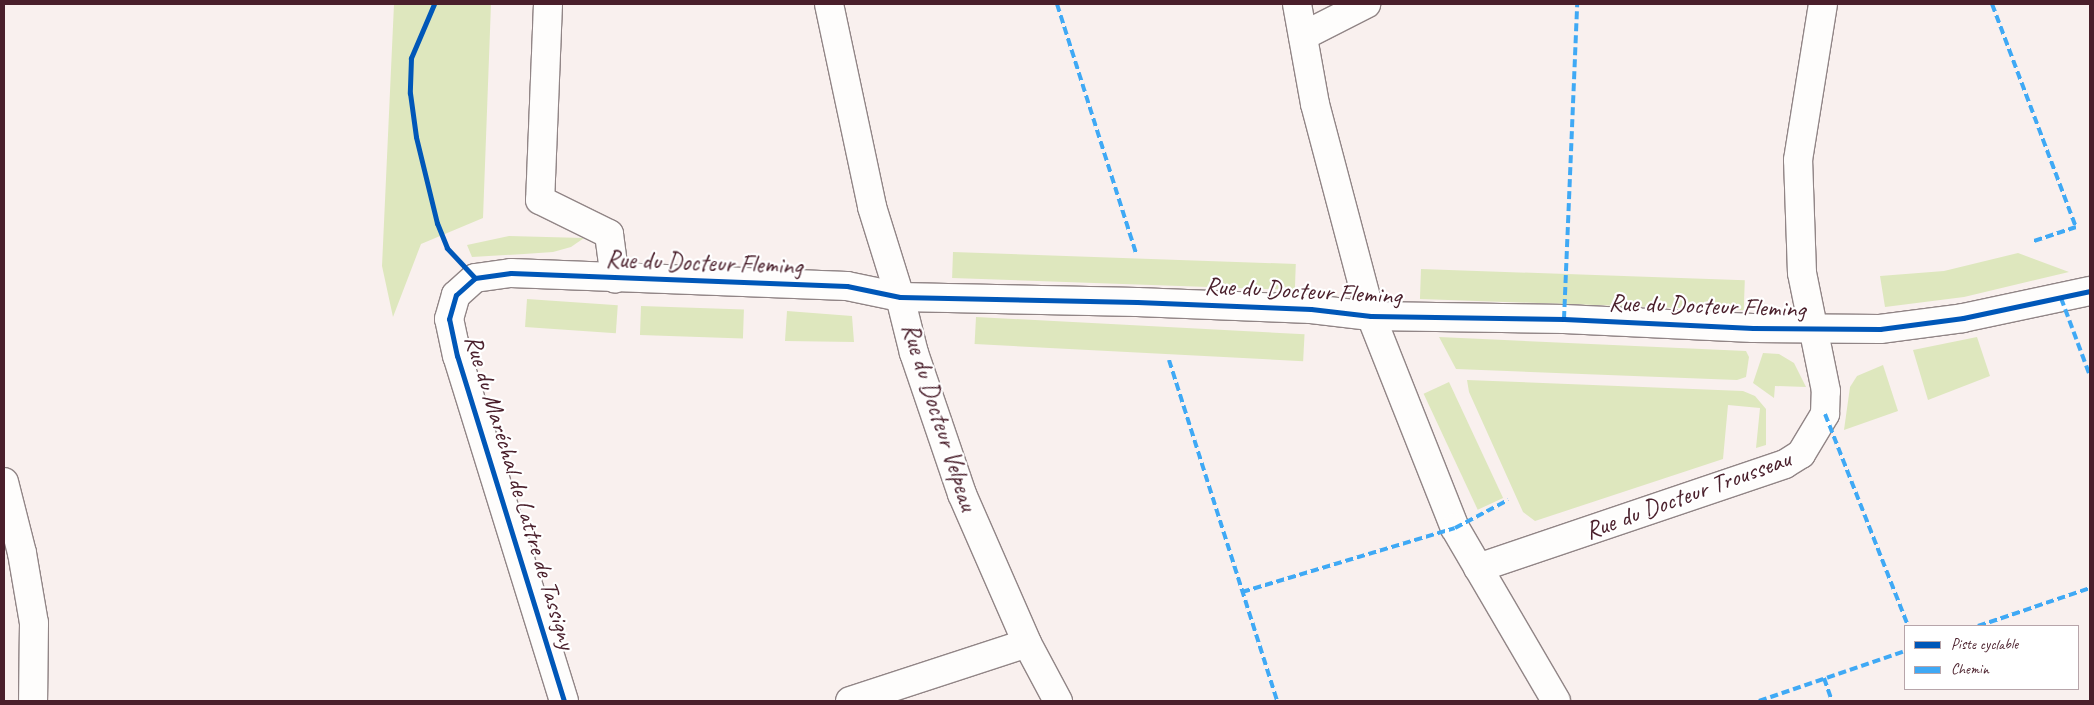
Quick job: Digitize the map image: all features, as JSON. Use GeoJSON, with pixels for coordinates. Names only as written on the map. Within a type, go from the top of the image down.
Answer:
{"type":"FeatureCollection","features":[{"type":"Feature","properties":{"kind":"street"},"geometry":{"type":"LineString","coordinates":[[548,4],[540,200],[609,234],[615,279]]}},
{"type":"Feature","properties":{"kind":"street","name":"Rue du Docteur Velpeau"},"geometry":{"type":"LineString","coordinates":[[828,4],[872,207],[900,297],[914,353],[962,494],[1027,643],[1058,701]]}},
{"type":"Feature","properties":{"kind":"street"},"geometry":{"type":"LineString","coordinates":[[1297,4],[1315,104],[1371,316],[1455,528],[1556,701]]}},
{"type":"Feature","properties":{"kind":"street"},"geometry":{"type":"LineString","coordinates":[[1302,36],[1366,4]]}},
{"type":"Feature","properties":{"kind":"street","name":"Rue du Docteur Trousseau"},"geometry":{"type":"LineString","coordinates":[[1478,568],[1786,464],[1801,454],[1824,414],[1826,391],[1811,328],[1802,274],[1798,160],[1822,4]]}},
{"type":"Feature","properties":{"kind":"street","name":"Rue du Docteur Fleming"},"geometry":{"type":"LineString","coordinates":[[511,273],[615,279],[847,286],[900,297],[1166,303],[1311,309],[1371,316],[1880,329],[1954,319],[2090,291]]}},
{"type":"Feature","properties":{"kind":"street","name":"Rue du Maréchal de Lattre de Tassigny"},"geometry":{"type":"LineString","coordinates":[[511,273],[475,278],[456,295],[449,319],[457,356],[564,701]]}},
{"type":"Feature","properties":{"kind":"street"},"geometry":{"type":"LineString","coordinates":[[4,482],[22,553],[34,623],[33,701]]}},
{"type":"Feature","properties":{"kind":"street"},"geometry":{"type":"LineString","coordinates":[[850,701],[1027,643]]}},
{"type":"Feature","properties":{"kind":"green space"},"geometry":{"type":"Polygon","coordinates":[[[394,4],[491,4],[483,218],[421,244],[393,317],[382,266],[394,4]]]}},
{"type":"Feature","properties":{"kind":"green space"},"geometry":{"type":"Polygon","coordinates":[[[509,236],[584,238],[571,247],[553,252],[524,254],[472,257],[467,245],[509,236]]]}},
{"type":"Feature","properties":{"kind":"green space"},"geometry":{"type":"Polygon","coordinates":[[[953,252],[1296,264],[1295,290],[952,278],[953,252]]]}},
{"type":"Feature","properties":{"kind":"green space"},"geometry":{"type":"Polygon","coordinates":[[[2018,253],[2069,272],[1964,297],[1885,307],[1880,276],[1944,271],[2018,253]]]}},
{"type":"Feature","properties":{"kind":"green space"},"geometry":{"type":"Polygon","coordinates":[[[1421,269],[1745,280],[1744,310],[1420,299],[1421,269]]]}},
{"type":"Feature","properties":{"kind":"green space"},"geometry":{"type":"Polygon","coordinates":[[[527,299],[618,305],[616,333],[525,327],[527,299]]]}},
{"type":"Feature","properties":{"kind":"green space"},"geometry":{"type":"Polygon","coordinates":[[[641,306],[744,310],[743,339],[640,335],[641,306]]]}},
{"type":"Feature","properties":{"kind":"green space"},"geometry":{"type":"Polygon","coordinates":[[[787,311],[852,316],[854,342],[785,341],[787,311]]]}},
{"type":"Feature","properties":{"kind":"green space"},"geometry":{"type":"Polygon","coordinates":[[[976,317],[1305,334],[1303,361],[975,344],[976,317]]]}},
{"type":"Feature","properties":{"kind":"green space"},"geometry":{"type":"Polygon","coordinates":[[[1439,337],[1746,351],[1749,357],[1746,377],[1737,380],[1456,369],[1439,337]]]}},
{"type":"Feature","properties":{"kind":"green space"},"geometry":{"type":"Polygon","coordinates":[[[1977,337],[1990,376],[1928,400],[1913,350],[1977,337]]]}},
{"type":"Feature","properties":{"kind":"green space"},"geometry":{"type":"Polygon","coordinates":[[[1763,353],[1779,354],[1794,363],[1806,387],[1775,386],[1774,398],[1753,383],[1763,353]]]}},
{"type":"Feature","properties":{"kind":"green space"},"geometry":{"type":"Polygon","coordinates":[[[1883,365],[1898,411],[1844,430],[1850,387],[1857,376],[1883,365]]]}},
{"type":"Feature","properties":{"kind":"green space"},"geometry":{"type":"Polygon","coordinates":[[[1467,380],[1743,391],[1755,396],[1766,409],[1766,445],[1756,448],[1760,408],[1728,405],[1723,459],[1535,521],[1523,512],[1469,392],[1467,380]]]}},
{"type":"Feature","properties":{"kind":"green space"},"geometry":{"type":"Polygon","coordinates":[[[1449,382],[1503,498],[1478,510],[1424,394],[1449,382]]]}},
{"type":"Feature","properties":{"kind":"marked path"},"geometry":{"type":"LineString","coordinates":[[1057,4],[1136,253]]}},
{"type":"Feature","properties":{"kind":"marked path"},"geometry":{"type":"LineString","coordinates":[[1564,319],[1577,4]]}},
{"type":"Feature","properties":{"kind":"marked path"},"geometry":{"type":"LineString","coordinates":[[1992,4],[2076,227],[2031,242]]}},
{"type":"Feature","properties":{"kind":"marked path"},"geometry":{"type":"LineString","coordinates":[[2061,298],[2090,376]]}},
{"type":"Feature","properties":{"kind":"marked path"},"geometry":{"type":"LineString","coordinates":[[1169,360],[1277,701]]}},
{"type":"Feature","properties":{"kind":"marked path"},"geometry":{"type":"LineString","coordinates":[[1825,414],[1908,625]]}},
{"type":"Feature","properties":{"kind":"marked path"},"geometry":{"type":"LineString","coordinates":[[1242,592],[1455,528],[1508,500]]}},
{"type":"Feature","properties":{"kind":"marked path"},"geometry":{"type":"LineString","coordinates":[[1981,625],[2090,588]]}},
{"type":"Feature","properties":{"kind":"marked path"},"geometry":{"type":"LineString","coordinates":[[1759,701],[1904,651]]}},
{"type":"Feature","properties":{"kind":"marked path"},"geometry":{"type":"LineString","coordinates":[[1824,678],[1832,701]]}},
{"type":"Feature","properties":{"kind":"cycle path"},"geometry":{"type":"LineString","coordinates":[[434,4],[411,58],[410,93],[416,137],[437,223],[447,248],[475,278]]}},
{"type":"Feature","properties":{"kind":"cycle path"},"geometry":{"type":"LineString","coordinates":[[564,701],[457,356],[449,319],[456,295],[475,278],[511,273],[847,286],[900,297],[1137,302],[1311,309],[1371,316],[1564,319],[1753,328],[1880,329],[1963,318],[2090,291]]}}]}
